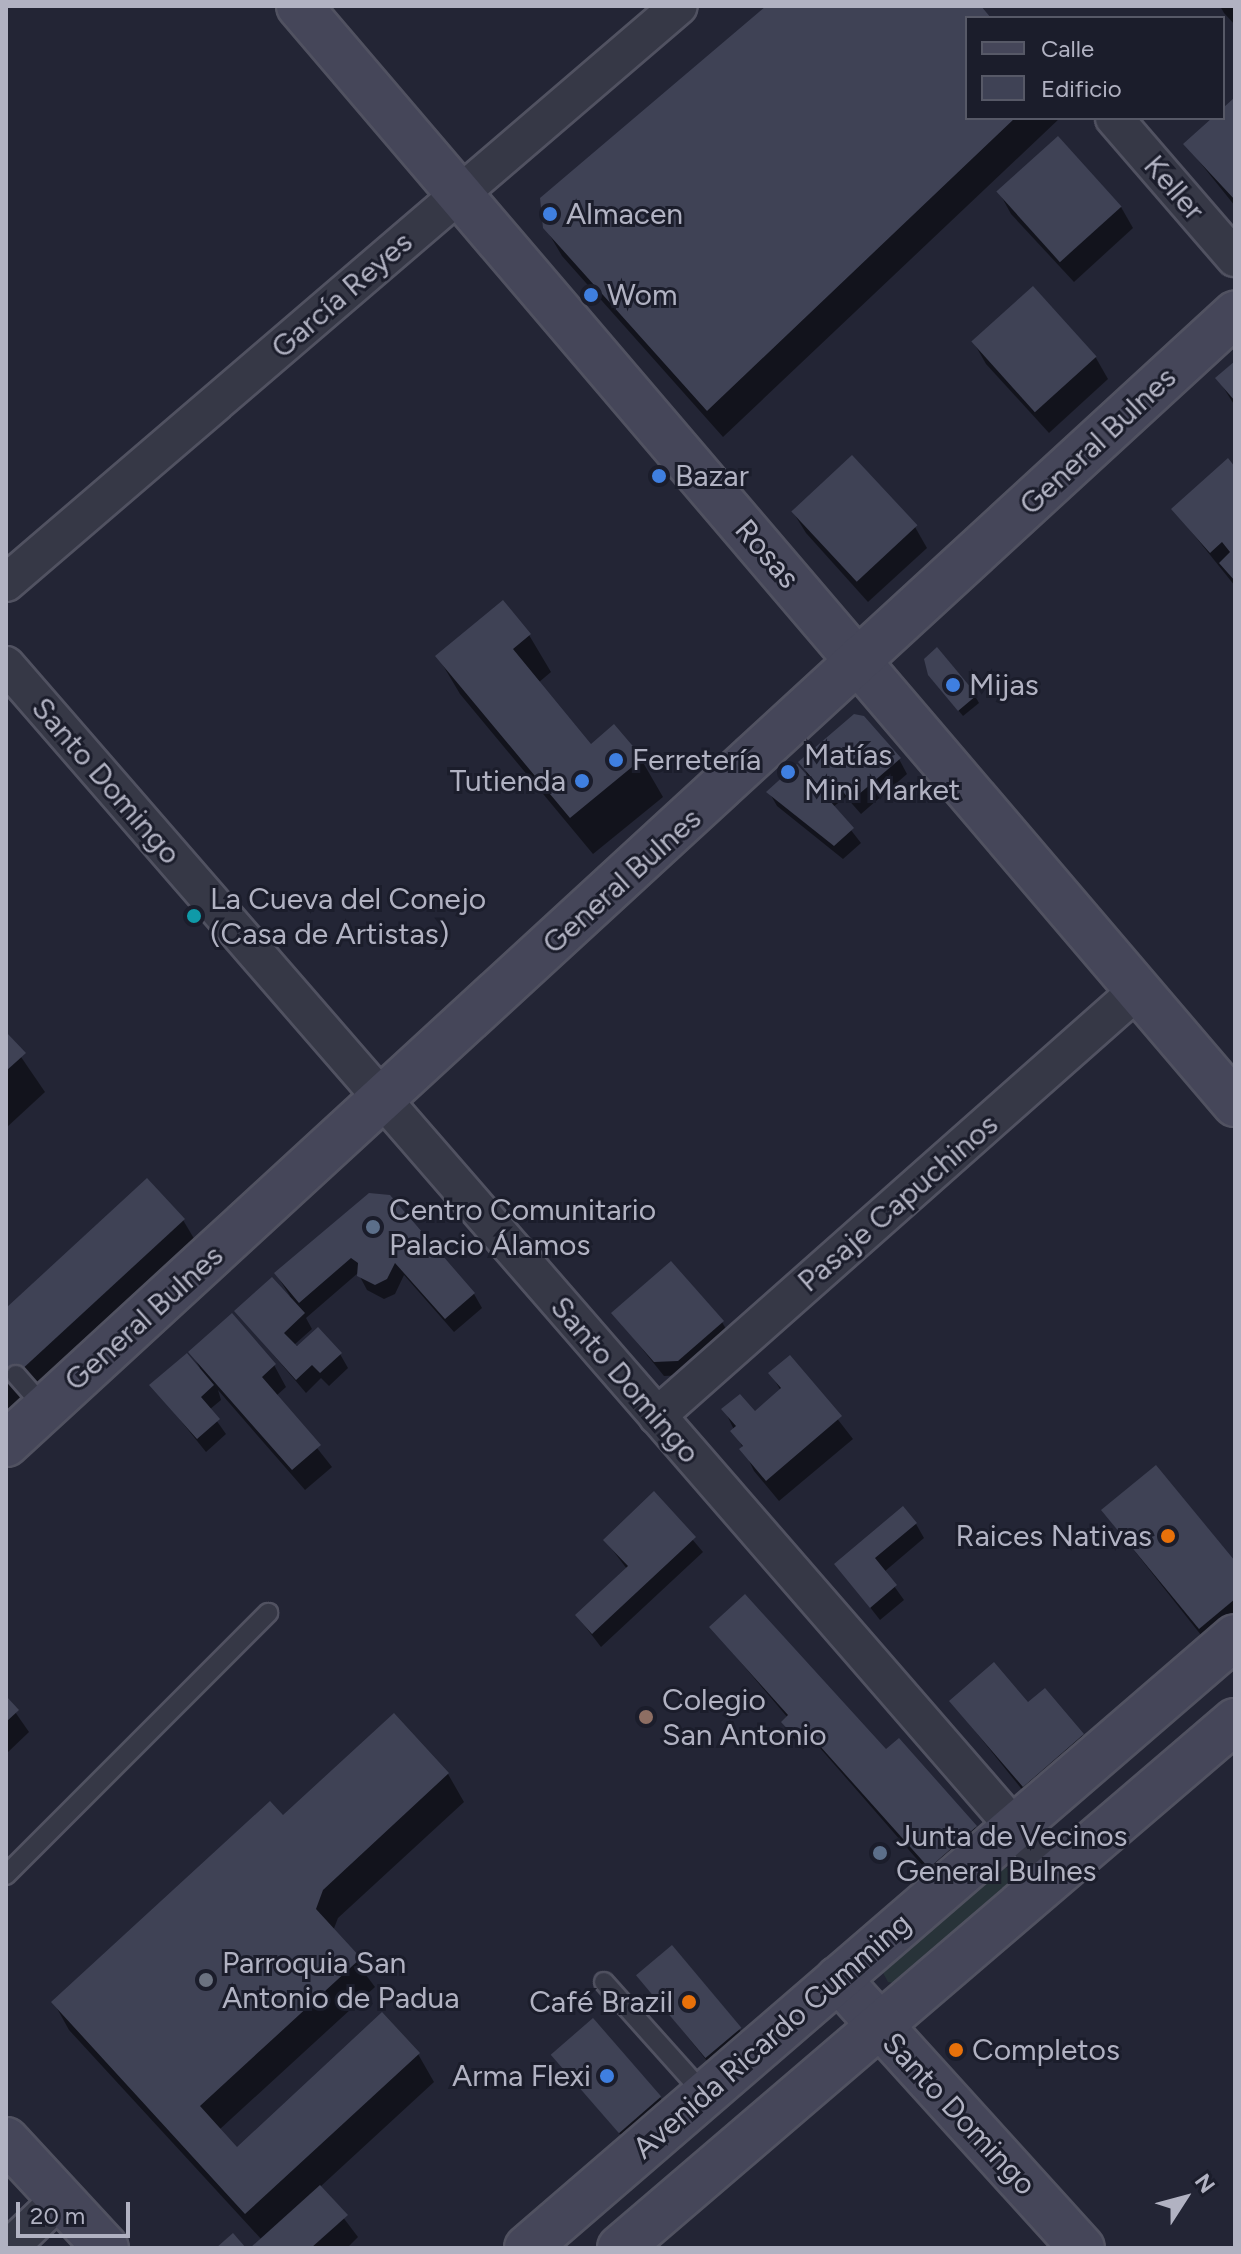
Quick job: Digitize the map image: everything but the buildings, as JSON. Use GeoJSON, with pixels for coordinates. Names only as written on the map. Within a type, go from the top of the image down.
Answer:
{"type":"FeatureCollection","features":[{"type":"Feature","properties":{"kind":"street","name":"Rosas"},"geometry":{"type":"LineString","coordinates":[[299,6],[1235,1104]]}},
{"type":"Feature","properties":{"kind":"street","name":"García Reyes"},"geometry":{"type":"LineString","coordinates":[[6,583],[679,6]]}},
{"type":"Feature","properties":{"kind":"street","name":"Keller"},"geometry":{"type":"LineString","coordinates":[[1116,120],[1235,258]]}},
{"type":"Feature","properties":{"kind":"street","name":"General Bulnes"},"geometry":{"type":"LineString","coordinates":[[6,1444],[861,663],[1235,314]]}},
{"type":"Feature","properties":{"kind":"street","name":"Santo Domingo"},"geometry":{"type":"LineString","coordinates":[[6,665],[1057,1876]]}},
{"type":"Feature","properties":{"kind":"street","name":"Pasaje Capuchinos"},"geometry":{"type":"LineString","coordinates":[[657,1416],[1138,990]]}},
{"type":"Feature","properties":{"kind":"street","name":"Avenida Ricardo Cumming"},"geometry":{"type":"LineString","coordinates":[[527,2248],[1235,1637]]}},
{"type":"Feature","properties":{"kind":"street","name":"Avenida Ricardo Cumming"},"geometry":{"type":"LineString","coordinates":[[620,2248],[1235,1721]]}},
{"type":"Feature","properties":{"kind":"street","name":"Santo Domingo"},"geometry":{"type":"LineString","coordinates":[[838,1979],[878,2027],[1082,2248]]}},
{"type":"Feature","properties":{"kind":"street"},"geometry":{"type":"LineString","coordinates":[[6,2140],[106,2248]]}},
{"type":"Feature","properties":{"kind":"street"},"geometry":{"type":"LineString","coordinates":[[9,2248],[60,2199]]}},
{"type":"Feature","properties":{"kind":"lane"},"geometry":{"type":"LineString","coordinates":[[16,1375],[45,1408]]}},
{"type":"Feature","properties":{"kind":"lane"},"geometry":{"type":"LineString","coordinates":[[6,1875],[268,1613]]}},
{"type":"Feature","properties":{"kind":"lane"},"geometry":{"type":"LineString","coordinates":[[604,1982],[704,2094]]}},
{"type":"Feature","properties":{"kind":"shaded area"},"geometry":{"type":"Polygon","coordinates":[[[997,1863],[1011,1870],[1017,1883],[899,1984],[888,1982],[877,1962],[997,1863]]]}},
{"type":"Feature","properties":{"kind":"place","name":"Almacen"},"geometry":{"type":"Point","coordinates":[550,214]}},
{"type":"Feature","properties":{"kind":"place","name":"Wom"},"geometry":{"type":"Point","coordinates":[591,295]}},
{"type":"Feature","properties":{"kind":"place","name":"Bazar"},"geometry":{"type":"Point","coordinates":[659,476]}},
{"type":"Feature","properties":{"kind":"place","name":"Mijas"},"geometry":{"type":"Point","coordinates":[953,685]}},
{"type":"Feature","properties":{"kind":"place","name":"Ferretería"},"geometry":{"type":"Point","coordinates":[616,760]}},
{"type":"Feature","properties":{"kind":"place","name":"Matías Mini Market"},"geometry":{"type":"Point","coordinates":[788,772]}},
{"type":"Feature","properties":{"kind":"place","name":"Tutienda"},"geometry":{"type":"Point","coordinates":[582,781]}},
{"type":"Feature","properties":{"kind":"place","name":"La Cueva del Conejo (Casa de Artistas)"},"geometry":{"type":"Point","coordinates":[194,916]}},
{"type":"Feature","properties":{"kind":"place","name":"Centro Comunitario Palacio Álamos"},"geometry":{"type":"Point","coordinates":[373,1227]}},
{"type":"Feature","properties":{"kind":"place","name":"Raices Nativas"},"geometry":{"type":"Point","coordinates":[1168,1536]}},
{"type":"Feature","properties":{"kind":"place","name":"Colegio San Antonio"},"geometry":{"type":"Point","coordinates":[646,1717]}},
{"type":"Feature","properties":{"kind":"place","name":"Junta de Vecinos General Bulnes"},"geometry":{"type":"Point","coordinates":[880,1853]}},
{"type":"Feature","properties":{"kind":"place","name":"Parroquia San Antonio de Padua"},"geometry":{"type":"Point","coordinates":[206,1980]}},
{"type":"Feature","properties":{"kind":"place","name":"Café Brazil"},"geometry":{"type":"Point","coordinates":[689,2002]}},
{"type":"Feature","properties":{"kind":"place","name":"Completos"},"geometry":{"type":"Point","coordinates":[956,2050]}},
{"type":"Feature","properties":{"kind":"place","name":"Arma Flexi"},"geometry":{"type":"Point","coordinates":[607,2076]}}]}
